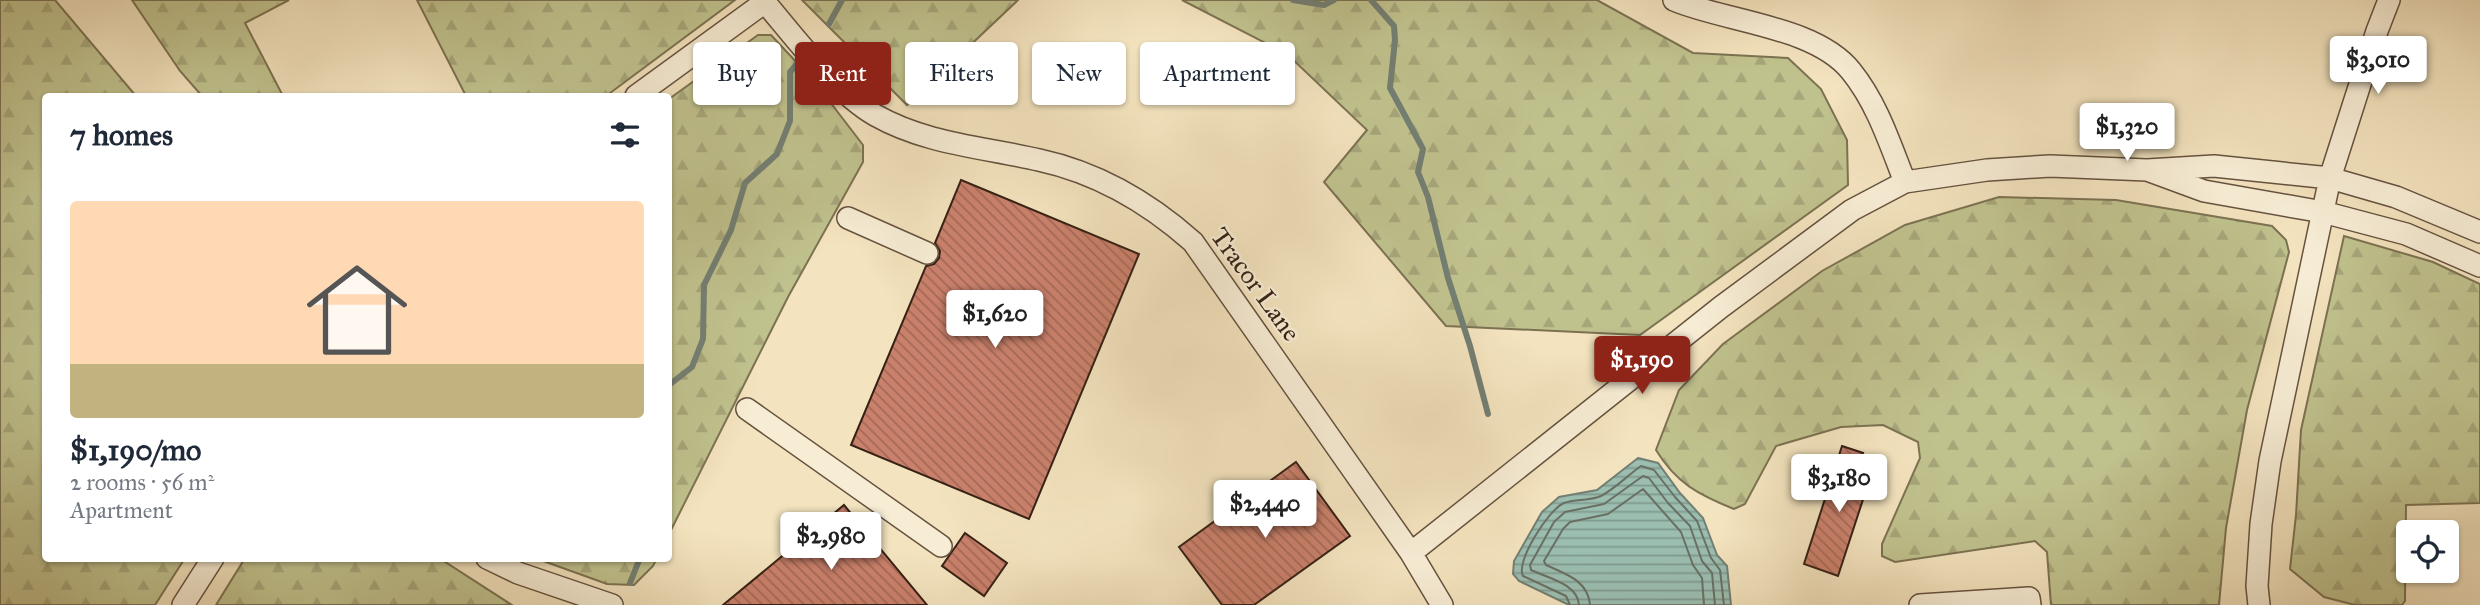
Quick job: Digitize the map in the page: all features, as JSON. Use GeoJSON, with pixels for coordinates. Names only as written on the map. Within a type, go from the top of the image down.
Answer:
{"type":"FeatureCollection","features":[{"type":"Feature","properties":{"kind":"street"},"geometry":{"type":"LineString","coordinates":[[1674,0],[1695,9],[1790,34],[1820,46],[1840,61],[1850,69],[1875,107],[1905,182]]}},
{"type":"Feature","properties":{"kind":"street"},"geometry":{"type":"LineString","coordinates":[[2259,605],[2257,586],[2261,524],[2270,461],[2330,178],[2389,0]]}},
{"type":"Feature","properties":{"kind":"street"},"geometry":{"type":"LineString","coordinates":[[640,93],[764,1]]}},
{"type":"Feature","properties":{"kind":"street","name":"Tracor Lane"},"geometry":{"type":"LineString","coordinates":[[764,1],[840,88],[873,114],[910,132],[940,142],[1041,160],[1082,172],[1135,197],[1173,223],[1206,258],[1410,553],[1442,605]]}},
{"type":"Feature","properties":{"kind":"street"},"geometry":{"type":"LineString","coordinates":[[1410,553],[1721,307],[1852,211],[1905,182],[1987,170],[2050,166],[2147,170],[2214,166],[2330,178],[2396,197],[2480,232]]}},
{"type":"Feature","properties":{"kind":"street"},"geometry":{"type":"LineString","coordinates":[[2147,170],[2204,191],[2323,212],[2406,234],[2480,266]]}},
{"type":"Feature","properties":{"kind":"street"},"geometry":{"type":"LineString","coordinates":[[848,218],[927,253]]}},
{"type":"Feature","properties":{"kind":"street"},"geometry":{"type":"LineString","coordinates":[[747,409],[941,546]]}},
{"type":"Feature","properties":{"kind":"street"},"geometry":{"type":"LineString","coordinates":[[183,605],[210,562]]}},
{"type":"Feature","properties":{"kind":"street"},"geometry":{"type":"LineString","coordinates":[[495,562],[518,573],[611,605]]}},
{"type":"Feature","properties":{"kind":"street"},"geometry":{"type":"LineString","coordinates":[[1920,605],[2029,598],[2030,605]]}},
{"type":"Feature","properties":{"kind":"green space"},"geometry":{"type":"Polygon","coordinates":[[[0,0],[55,0],[133,93],[42,93],[42,562],[182,562],[155,605],[0,605],[0,0]]]}},
{"type":"Feature","properties":{"kind":"green space"},"geometry":{"type":"Polygon","coordinates":[[[132,0],[289,0],[245,23],[281,93],[199,93],[180,71],[132,0]]]}},
{"type":"Feature","properties":{"kind":"green space"},"geometry":{"type":"Polygon","coordinates":[[[417,0],[735,0],[610,93],[464,93],[417,0]]]}},
{"type":"Feature","properties":{"kind":"green space"},"geometry":{"type":"Polygon","coordinates":[[[802,0],[1018,0],[974,42],[905,42],[905,103],[891,89],[891,42],[844,42],[802,0]]]}},
{"type":"Feature","properties":{"kind":"green space"},"geometry":{"type":"Polygon","coordinates":[[[1182,0],[1597,0],[1693,53],[1788,58],[1821,89],[1847,140],[1848,185],[1640,335],[1446,326],[1324,182],[1367,130],[1295,62],[1295,42],[1264,42],[1182,0]]]}},
{"type":"Feature","properties":{"kind":"green space"},"geometry":{"type":"Polygon","coordinates":[[[758,35],[771,35],[778,42],[748,42],[758,35]]]}},
{"type":"Feature","properties":{"kind":"green space"},"geometry":{"type":"Polygon","coordinates":[[[781,46],[795,61],[795,105],[832,105],[863,145],[863,162],[788,297],[672,528],[672,97],[693,82],[693,105],[781,105],[781,46]]]}},
{"type":"Feature","properties":{"kind":"green space"},"geometry":{"type":"Polygon","coordinates":[[[1999,197],[2116,200],[2272,226],[2286,240],[2289,252],[2247,410],[2226,528],[2219,605],[2051,605],[2047,552],[2035,541],[1895,562],[1882,556],[1882,544],[1920,458],[1918,442],[1883,425],[1841,427],[1776,446],[1745,504],[1734,509],[1689,487],[1656,450],[1679,390],[1723,344],[1822,271],[1905,225],[1999,197]]]}},
{"type":"Feature","properties":{"kind":"green space"},"geometry":{"type":"Polygon","coordinates":[[[2344,236],[2433,262],[2480,284],[2480,503],[2406,505],[2406,520],[2396,520],[2396,583],[2405,583],[2405,601],[2402,605],[2355,605],[2324,597],[2290,569],[2301,430],[2344,236]]]}},
{"type":"Feature","properties":{"kind":"green space"},"geometry":{"type":"Polygon","coordinates":[[[243,562],[445,562],[512,605],[216,605],[243,562]]]}},
{"type":"Feature","properties":{"kind":"green space"},"geometry":{"type":"Polygon","coordinates":[[[546,562],[655,562],[634,585],[607,584],[546,562]]]}},
{"type":"Feature","properties":{"kind":"water"},"geometry":{"type":"Polygon","coordinates":[[[1638,458],[1658,463],[1703,518],[1717,555],[1727,566],[1731,605],[1569,605],[1519,581],[1513,574],[1514,561],[1542,512],[1559,497],[1597,490],[1638,458]]]}},
{"type":"Feature","properties":{"kind":"building"},"geometry":{"type":"Polygon","coordinates":[[[961,180],[1139,254],[1029,519],[851,445],[926,266],[934,264],[939,258],[940,251],[935,243],[961,180]]]}},
{"type":"Feature","properties":{"kind":"building"},"geometry":{"type":"Polygon","coordinates":[[[1842,446],[1863,453],[1857,470],[1871,475],[1838,576],[1804,564],[1842,446]]]}},
{"type":"Feature","properties":{"kind":"building"},"geometry":{"type":"Polygon","coordinates":[[[1296,462],[1350,536],[1254,605],[1222,605],[1179,547],[1296,462]]]}},
{"type":"Feature","properties":{"kind":"building"},"geometry":{"type":"Polygon","coordinates":[[[844,505],[927,605],[723,605],[844,505]]]}},
{"type":"Feature","properties":{"kind":"building"},"geometry":{"type":"Polygon","coordinates":[[[965,533],[1007,563],[984,596],[942,566],[965,533]]]}},
{"type":"Feature","properties":{"kind":"waterway"},"geometry":{"type":"LineString","coordinates":[[829,24],[842,0]]}},
{"type":"Feature","properties":{"kind":"waterway"},"geometry":{"type":"LineString","coordinates":[[1293,0],[1324,5],[1334,0]]}},
{"type":"Feature","properties":{"kind":"waterway"},"geometry":{"type":"LineString","coordinates":[[1371,0],[1394,26],[1390,88],[1423,149],[1418,172],[1428,197],[1448,278],[1488,414]]}},
{"type":"Feature","properties":{"kind":"waterway"},"geometry":{"type":"LineString","coordinates":[[672,383],[692,367],[703,339],[704,285],[731,230],[745,183],[777,154],[790,121],[790,72],[795,66]]}},
{"type":"Feature","properties":{"kind":"waterway"},"geometry":{"type":"LineString","coordinates":[[630,583],[638,562]]}}]}
